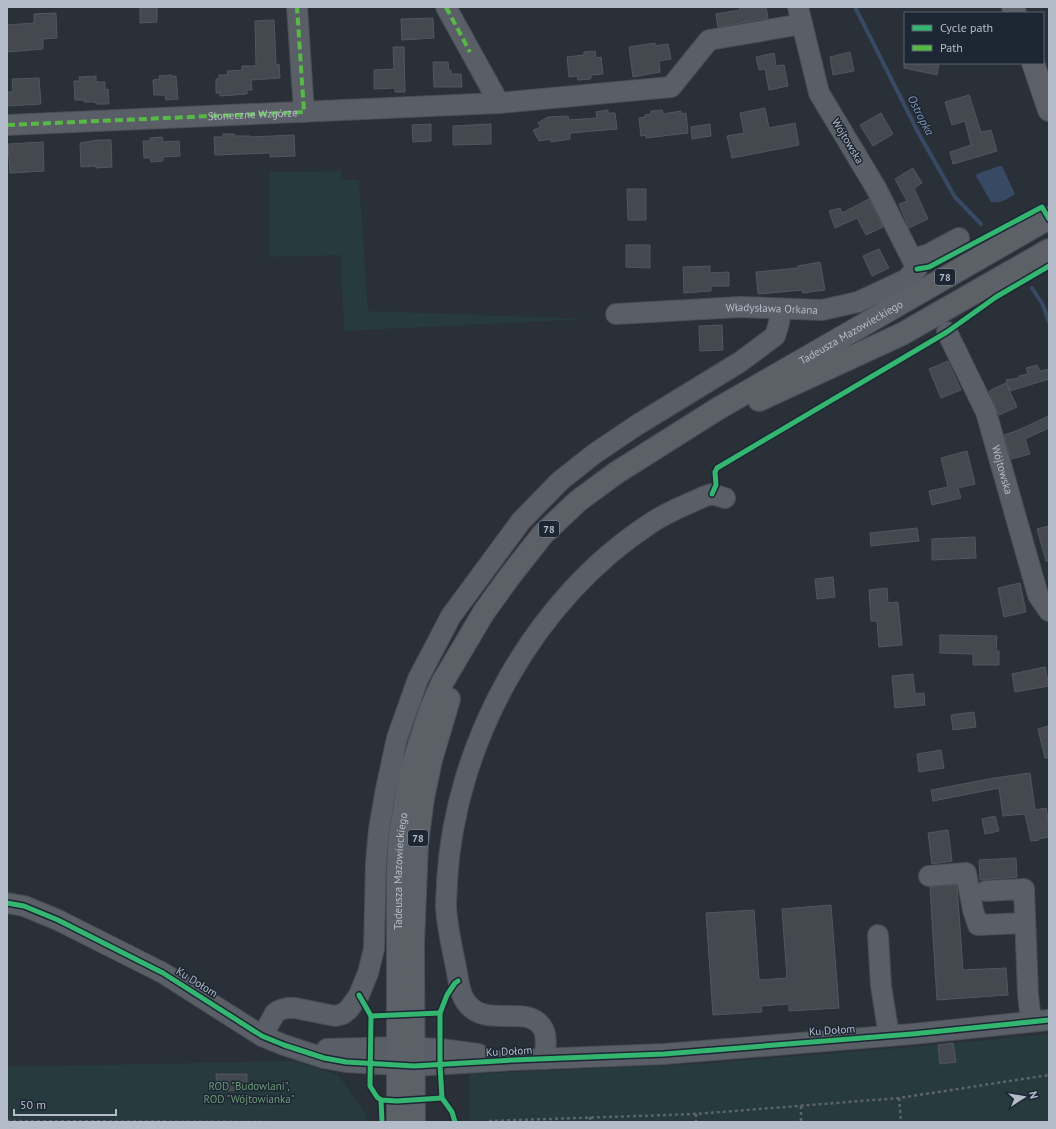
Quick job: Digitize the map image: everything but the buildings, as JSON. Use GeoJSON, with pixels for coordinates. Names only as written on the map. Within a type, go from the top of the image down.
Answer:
{"type":"FeatureCollection","features":[{"type":"Feature","properties":{"kind":"main road"},"geometry":{"type":"LineString","coordinates":[[1033,64],[1049,110]]}},
{"type":"Feature","properties":{"kind":"main road","name":"Tadeusza Mazowieckiego"},"geometry":{"type":"LineString","coordinates":[[414,1122],[406,1057],[398,867],[400,834],[411,770],[430,711],[442,683],[484,612],[543,534],[578,501],[616,473],[726,404],[1049,218]]}},
{"type":"Feature","properties":{"kind":"main road","name":"Tadeusza Mazowieckiego"},"geometry":{"type":"LineString","coordinates":[[654,450],[902,334],[1049,250]]}},
{"type":"Feature","properties":{"kind":"main road","name":"Tadeusza Mazowieckiego"},"geometry":{"type":"LineString","coordinates":[[398,1122],[406,1057]]}},
{"type":"Feature","properties":{"kind":"street"},"geometry":{"type":"LineString","coordinates":[[297,7],[304,112]]}},
{"type":"Feature","properties":{"kind":"street"},"geometry":{"type":"LineString","coordinates":[[446,7],[499,104]]}},
{"type":"Feature","properties":{"kind":"street","name":"Słoneczne Wzgórze"},"geometry":{"type":"LineString","coordinates":[[7,125],[499,104],[671,87],[709,40],[800,15]]}},
{"type":"Feature","properties":{"kind":"street","name":"Wójtowska"},"geometry":{"type":"LineString","coordinates":[[800,15],[819,93],[876,188],[915,264]]}},
{"type":"Feature","properties":{"kind":"street"},"geometry":{"type":"LineString","coordinates":[[915,264],[929,254],[959,238]]}},
{"type":"Feature","properties":{"kind":"street","name":"Władysława Orkana"},"geometry":{"type":"LineString","coordinates":[[616,314],[740,307],[822,310],[858,302],[905,280],[915,264]]}},
{"type":"Feature","properties":{"kind":"street"},"geometry":{"type":"LineString","coordinates":[[262,1036],[275,1013],[280,1010],[295,1008],[335,1016],[343,1014],[349,1009],[359,995],[368,973],[374,949],[376,863],[379,829],[397,738],[418,679],[450,616],[521,521],[560,481],[594,454],[637,425],[740,362],[775,336],[781,309]]}},
{"type":"Feature","properties":{"kind":"street","name":"Wójtowska"},"geometry":{"type":"LineString","coordinates":[[947,332],[986,412],[1038,595],[1049,611]]}},
{"type":"Feature","properties":{"kind":"street"},"geometry":{"type":"LineString","coordinates":[[545,1059],[545,1036],[542,1027],[534,1019],[516,1015],[500,1017],[482,1014],[471,1008],[464,998],[458,981],[446,906],[449,856],[459,801],[475,748],[497,697],[521,657],[552,613],[583,577],[615,549],[652,522],[712,494],[726,498]]}},
{"type":"Feature","properties":{"kind":"street"},"geometry":{"type":"LineString","coordinates":[[929,876],[966,873],[973,910],[978,925],[1026,923]]}},
{"type":"Feature","properties":{"kind":"street"},"geometry":{"type":"LineString","coordinates":[[986,891],[1024,889],[1028,995],[1040,1020]]}},
{"type":"Feature","properties":{"kind":"street","name":"Ku Dołom"},"geometry":{"type":"LineString","coordinates":[[7,903],[24,906],[58,920],[162,973],[262,1036],[301,1050],[406,1057],[513,1060],[545,1059],[664,1054],[889,1036],[1040,1020]]}},
{"type":"Feature","properties":{"kind":"street"},"geometry":{"type":"LineString","coordinates":[[878,935],[881,986],[889,1036]]}},
{"type":"Feature","properties":{"kind":"path"},"geometry":{"type":"LineString","coordinates":[[490,1122],[696,1114],[900,1098],[1049,1075]]}},
{"type":"Feature","properties":{"kind":"path"},"geometry":{"type":"LineString","coordinates":[[900,1098],[901,1122]]}},
{"type":"Feature","properties":{"kind":"path"},"geometry":{"type":"LineString","coordinates":[[801,1106],[801,1122]]}},
{"type":"Feature","properties":{"kind":"path"},"geometry":{"type":"LineString","coordinates":[[696,1114],[696,1122]]}},
{"type":"Feature","properties":{"kind":"path"},"geometry":{"type":"LineString","coordinates":[[590,1117],[590,1122]]}},
{"type":"Feature","properties":{"kind":"path"},"geometry":{"type":"LineString","coordinates":[[7,1120],[266,1122]]}},
{"type":"Feature","properties":{"kind":"green space"},"geometry":{"type":"Polygon","coordinates":[[[341,171],[341,180],[359,180],[368,311],[587,319],[344,331],[341,255],[270,257],[270,172],[341,171]]]}},
{"type":"Feature","properties":{"kind":"green space"},"geometry":{"type":"Polygon","coordinates":[[[1049,1034],[1049,1122],[470,1122],[469,1074],[699,1064],[1049,1034]]]}},
{"type":"Feature","properties":{"kind":"green space","name":"ROD \"Budowlani\", ROD \"Wójtowianka\""},"geometry":{"type":"Polygon","coordinates":[[[294,1061],[338,1075],[366,1114],[367,1122],[7,1122],[7,1067],[294,1061]]]}},
{"type":"Feature","properties":{"kind":"water"},"geometry":{"type":"Polygon","coordinates":[[[1002,166],[1015,194],[1000,202],[991,202],[976,176],[977,174],[1002,166]]]}},
{"type":"Feature","properties":{"kind":"waterway","name":"Ostropka"},"geometry":{"type":"LineString","coordinates":[[855,7],[920,136],[955,197],[981,224]]}},
{"type":"Feature","properties":{"kind":"waterway","name":"Ostropka"},"geometry":{"type":"LineString","coordinates":[[1032,288],[1043,305],[1049,322]]}},
{"type":"Feature","properties":{"kind":"marked path"},"geometry":{"type":"LineString","coordinates":[[7,125],[304,112],[297,7]]}},
{"type":"Feature","properties":{"kind":"marked path"},"geometry":{"type":"LineString","coordinates":[[446,7],[470,52]]}},
{"type":"Feature","properties":{"kind":"cycle path"},"geometry":{"type":"LineString","coordinates":[[917,269],[929,267],[1042,207],[1049,219]]}},
{"type":"Feature","properties":{"kind":"cycle path"},"geometry":{"type":"LineString","coordinates":[[712,494],[716,485],[715,472],[717,468],[947,332],[996,297],[1049,266]]}},
{"type":"Feature","properties":{"kind":"cycle path"},"geometry":{"type":"LineString","coordinates":[[7,903],[24,906],[58,920],[163,973],[262,1036],[324,1058],[346,1062],[414,1066],[513,1060],[664,1054],[912,1034],[1049,1020]]}},
{"type":"Feature","properties":{"kind":"cycle path"},"geometry":{"type":"LineString","coordinates":[[455,1122],[452,1112],[442,1098],[440,1065],[440,1013],[447,995],[458,981]]}},
{"type":"Feature","properties":{"kind":"cycle path"},"geometry":{"type":"LineString","coordinates":[[359,995],[371,1016],[370,1086],[377,1097],[381,1100],[382,1122]]}},
{"type":"Feature","properties":{"kind":"cycle path"},"geometry":{"type":"LineString","coordinates":[[371,1016],[440,1013]]}},
{"type":"Feature","properties":{"kind":"cycle path"},"geometry":{"type":"LineString","coordinates":[[381,1100],[397,1101],[442,1098]]}}]}
